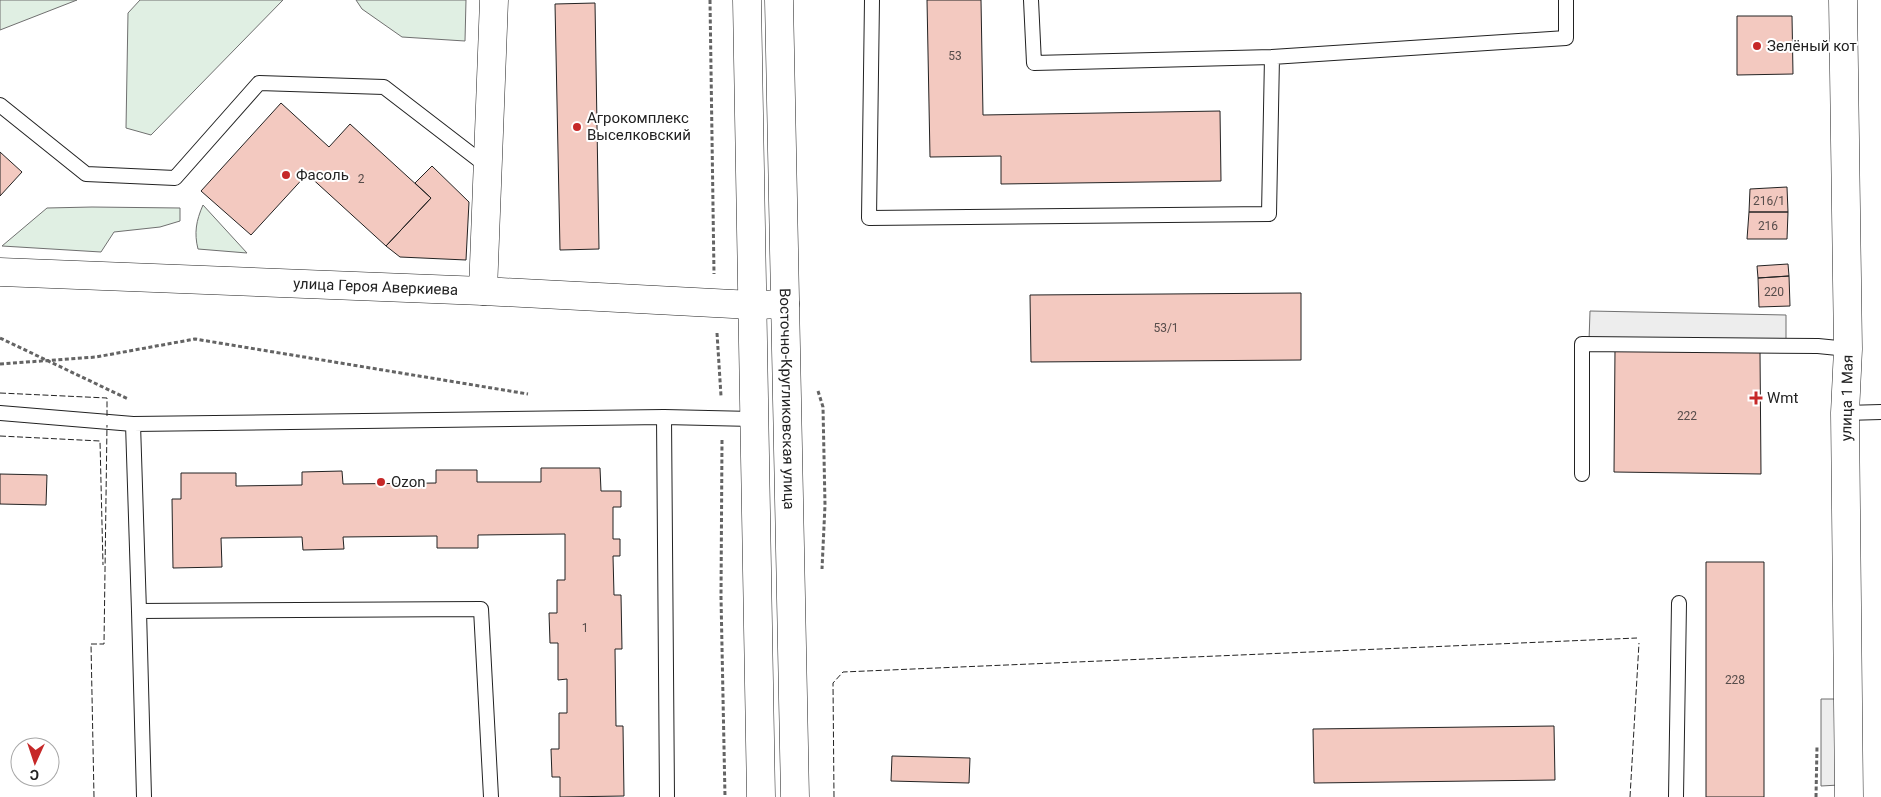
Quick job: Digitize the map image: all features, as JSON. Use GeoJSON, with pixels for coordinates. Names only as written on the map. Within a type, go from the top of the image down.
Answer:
{"type":"FeatureCollection","features":[{"type":"Feature","properties":{"kind":"street"},"geometry":{"type":"LineString","coordinates":[[483,290],[494,0]]}},
{"type":"Feature","properties":{"kind":"street"},"geometry":{"type":"LineString","coordinates":[[747,0],[761,797]]}},
{"type":"Feature","properties":{"kind":"street","name":"Восточно-Кругликовская улица"},"geometry":{"type":"LineString","coordinates":[[779,0],[796,797]]}},
{"type":"Feature","properties":{"kind":"street","name":"улица 1 Мая"},"geometry":{"type":"LineString","coordinates":[[1843,0],[1848,349],[1845,413],[1849,797]]}},
{"type":"Feature","properties":{"kind":"street","name":"улица Героя Аверкиева"},"geometry":{"type":"LineString","coordinates":[[0,272],[483,290],[752,305],[785,304]]}},
{"type":"Feature","properties":{"kind":"lane"},"geometry":{"type":"LineString","coordinates":[[872,0],[869,218],[1269,214],[1272,57]]}},
{"type":"Feature","properties":{"kind":"lane"},"geometry":{"type":"LineString","coordinates":[[1031,0],[1034,63],[1272,57],[1566,38],[1566,0]]}},
{"type":"Feature","properties":{"kind":"lane"},"geometry":{"type":"LineString","coordinates":[[0,105],[86,174],[175,178],[259,83],[384,87],[488,167]]}},
{"type":"Feature","properties":{"kind":"lane"},"geometry":{"type":"LineString","coordinates":[[1582,474],[1582,344],[1818,346],[1848,349]]}},
{"type":"Feature","properties":{"kind":"lane"},"geometry":{"type":"LineString","coordinates":[[1845,413],[1881,412]]}},
{"type":"Feature","properties":{"kind":"lane"},"geometry":{"type":"LineString","coordinates":[[0,413],[133,424],[664,417],[722,420],[753,419]]}},
{"type":"Feature","properties":{"kind":"lane"},"geometry":{"type":"LineString","coordinates":[[664,417],[667,797]]}},
{"type":"Feature","properties":{"kind":"lane"},"geometry":{"type":"LineString","coordinates":[[133,424],[144,797]]}},
{"type":"Feature","properties":{"kind":"lane"},"geometry":{"type":"LineString","coordinates":[[1676,797],[1679,603]]}},
{"type":"Feature","properties":{"kind":"lane"},"geometry":{"type":"LineString","coordinates":[[139,611],[481,610],[491,797]]}},
{"type":"Feature","properties":{"kind":"path"},"geometry":{"type":"LineString","coordinates":[[710,0],[715,302],[722,420],[721,597],[725,797]]}},
{"type":"Feature","properties":{"kind":"path"},"geometry":{"type":"LineString","coordinates":[[0,338],[133,402],[133,424]]}},
{"type":"Feature","properties":{"kind":"path"},"geometry":{"type":"LineString","coordinates":[[0,364],[96,357],[195,339],[537,396]]}},
{"type":"Feature","properties":{"kind":"green space"},"geometry":{"type":"Polygon","coordinates":[[[0,0],[77,0],[0,30],[0,0]]]}},
{"type":"Feature","properties":{"kind":"green space"},"geometry":{"type":"Polygon","coordinates":[[[140,0],[283,0],[151,135],[126,128],[128,13],[140,0]]]}},
{"type":"Feature","properties":{"kind":"green space"},"geometry":{"type":"Polygon","coordinates":[[[356,0],[466,0],[465,41],[402,37],[362,9],[356,0]]]}},
{"type":"Feature","properties":{"kind":"green space"},"geometry":{"type":"Polygon","coordinates":[[[203,205],[247,253],[198,249],[196,227],[203,205]]]}},
{"type":"Feature","properties":{"kind":"green space"},"geometry":{"type":"Polygon","coordinates":[[[47,208],[180,208],[180,221],[160,227],[114,232],[101,252],[2,246],[47,208]]]}},
{"type":"Feature","properties":{"kind":"shaded area"},"geometry":{"type":"Polygon","coordinates":[[[1590,311],[1786,315],[1786,343],[1589,341],[1590,311]]]}},
{"type":"Feature","properties":{"kind":"shaded area"},"geometry":{"type":"Polygon","coordinates":[[[1821,699],[1838,699],[1839,785],[1821,786],[1821,699]]]}},
{"type":"Feature","properties":{"kind":"building"},"geometry":{"type":"Polygon","coordinates":[[[927,0],[981,0],[983,115],[1220,111],[1221,181],[1001,184],[1001,156],[930,157],[927,0]]]}},
{"type":"Feature","properties":{"kind":"building","name":"Агрокомплекс Выселковский"},"geometry":{"type":"Polygon","coordinates":[[[595,3],[599,249],[560,250],[555,4],[595,3]]]}},
{"type":"Feature","properties":{"kind":"building"},"geometry":{"type":"Polygon","coordinates":[[[1737,16],[1792,16],[1793,74],[1737,75],[1737,16]]]}},
{"type":"Feature","properties":{"kind":"building"},"geometry":{"type":"Polygon","coordinates":[[[281,103],[329,147],[350,124],[431,198],[386,246],[307,174],[251,235],[201,191],[281,103]]]}},
{"type":"Feature","properties":{"kind":"building"},"geometry":{"type":"Polygon","coordinates":[[[0,152],[22,172],[0,196],[0,152]]]}},
{"type":"Feature","properties":{"kind":"building"},"geometry":{"type":"Polygon","coordinates":[[[432,166],[469,202],[466,260],[400,257],[386,246],[431,198],[415,183],[432,166]]]}},
{"type":"Feature","properties":{"kind":"building"},"geometry":{"type":"Polygon","coordinates":[[[1787,187],[1788,212],[1749,212],[1750,189],[1787,187]]]}},
{"type":"Feature","properties":{"kind":"building"},"geometry":{"type":"Polygon","coordinates":[[[1749,212],[1788,212],[1787,239],[1747,239],[1749,212]]]}},
{"type":"Feature","properties":{"kind":"building"},"geometry":{"type":"Polygon","coordinates":[[[1788,264],[1789,276],[1758,278],[1757,266],[1788,264]]]}},
{"type":"Feature","properties":{"kind":"building"},"geometry":{"type":"Polygon","coordinates":[[[1789,276],[1790,306],[1759,307],[1758,278],[1789,276]]]}},
{"type":"Feature","properties":{"kind":"building"},"geometry":{"type":"Polygon","coordinates":[[[1301,293],[1301,360],[1031,362],[1030,295],[1301,293]]]}},
{"type":"Feature","properties":{"kind":"building"},"geometry":{"type":"Polygon","coordinates":[[[1615,349],[1760,352],[1761,474],[1614,472],[1615,349]]]}},
{"type":"Feature","properties":{"kind":"building"},"geometry":{"type":"Polygon","coordinates":[[[541,468],[600,468],[601,491],[621,491],[621,507],[613,507],[613,539],[620,539],[620,556],[613,556],[614,595],[621,595],[622,649],[615,649],[616,726],[623,726],[624,796],[560,797],[560,777],[552,777],[551,749],[559,749],[559,713],[567,713],[567,679],[558,680],[558,643],[550,643],[549,613],[557,613],[557,580],[565,580],[565,534],[478,535],[478,548],[437,548],[437,536],[343,537],[344,549],[303,550],[302,537],[221,538],[222,567],[173,568],[172,499],[181,499],[181,473],[236,473],[236,486],[302,485],[302,472],[342,471],[343,484],[436,483],[436,470],[477,470],[477,482],[541,482],[541,468]]]}},
{"type":"Feature","properties":{"kind":"building"},"geometry":{"type":"Polygon","coordinates":[[[0,474],[47,475],[46,505],[0,504],[0,474]]]}},
{"type":"Feature","properties":{"kind":"building"},"geometry":{"type":"Polygon","coordinates":[[[1706,562],[1764,562],[1764,797],[1706,797],[1706,562]]]}},
{"type":"Feature","properties":{"kind":"building"},"geometry":{"type":"Polygon","coordinates":[[[1554,726],[1555,780],[1314,783],[1313,729],[1554,726]]]}},
{"type":"Feature","properties":{"kind":"building"},"geometry":{"type":"Polygon","coordinates":[[[892,756],[970,758],[969,783],[891,781],[892,756]]]}},
{"type":"Feature","properties":{"kind":"fence"},"geometry":{"type":"LineString","coordinates":[[0,393],[107,398],[107,418]]}},
{"type":"Feature","properties":{"kind":"fence"},"geometry":{"type":"LineString","coordinates":[[94,797],[91,644],[104,644],[107,425]]}},
{"type":"Feature","properties":{"kind":"fence"},"geometry":{"type":"LineString","coordinates":[[0,436],[100,441],[103,565]]}},
{"type":"Feature","properties":{"kind":"fence"},"geometry":{"type":"LineString","coordinates":[[834,797],[833,683],[843,672],[1637,638]]}},
{"type":"Feature","properties":{"kind":"fence"},"geometry":{"type":"LineString","coordinates":[[1630,797],[1639,643]]}},
{"type":"Feature","properties":{"kind":"place","name":"Зелёный кот"},"geometry":{"type":"Point","coordinates":[1757,46]}},
{"type":"Feature","properties":{"kind":"place","name":"Агрокомплекс Выселковский"},"geometry":{"type":"Point","coordinates":[577,127]}},
{"type":"Feature","properties":{"kind":"place","name":"Фасоль"},"geometry":{"type":"Point","coordinates":[286,175]}},
{"type":"Feature","properties":{"kind":"place","name":"Wmt"},"geometry":{"type":"Point","coordinates":[1756,398]}},
{"type":"Feature","properties":{"kind":"place","name":"Ozon"},"geometry":{"type":"Point","coordinates":[381,482]}}]}
